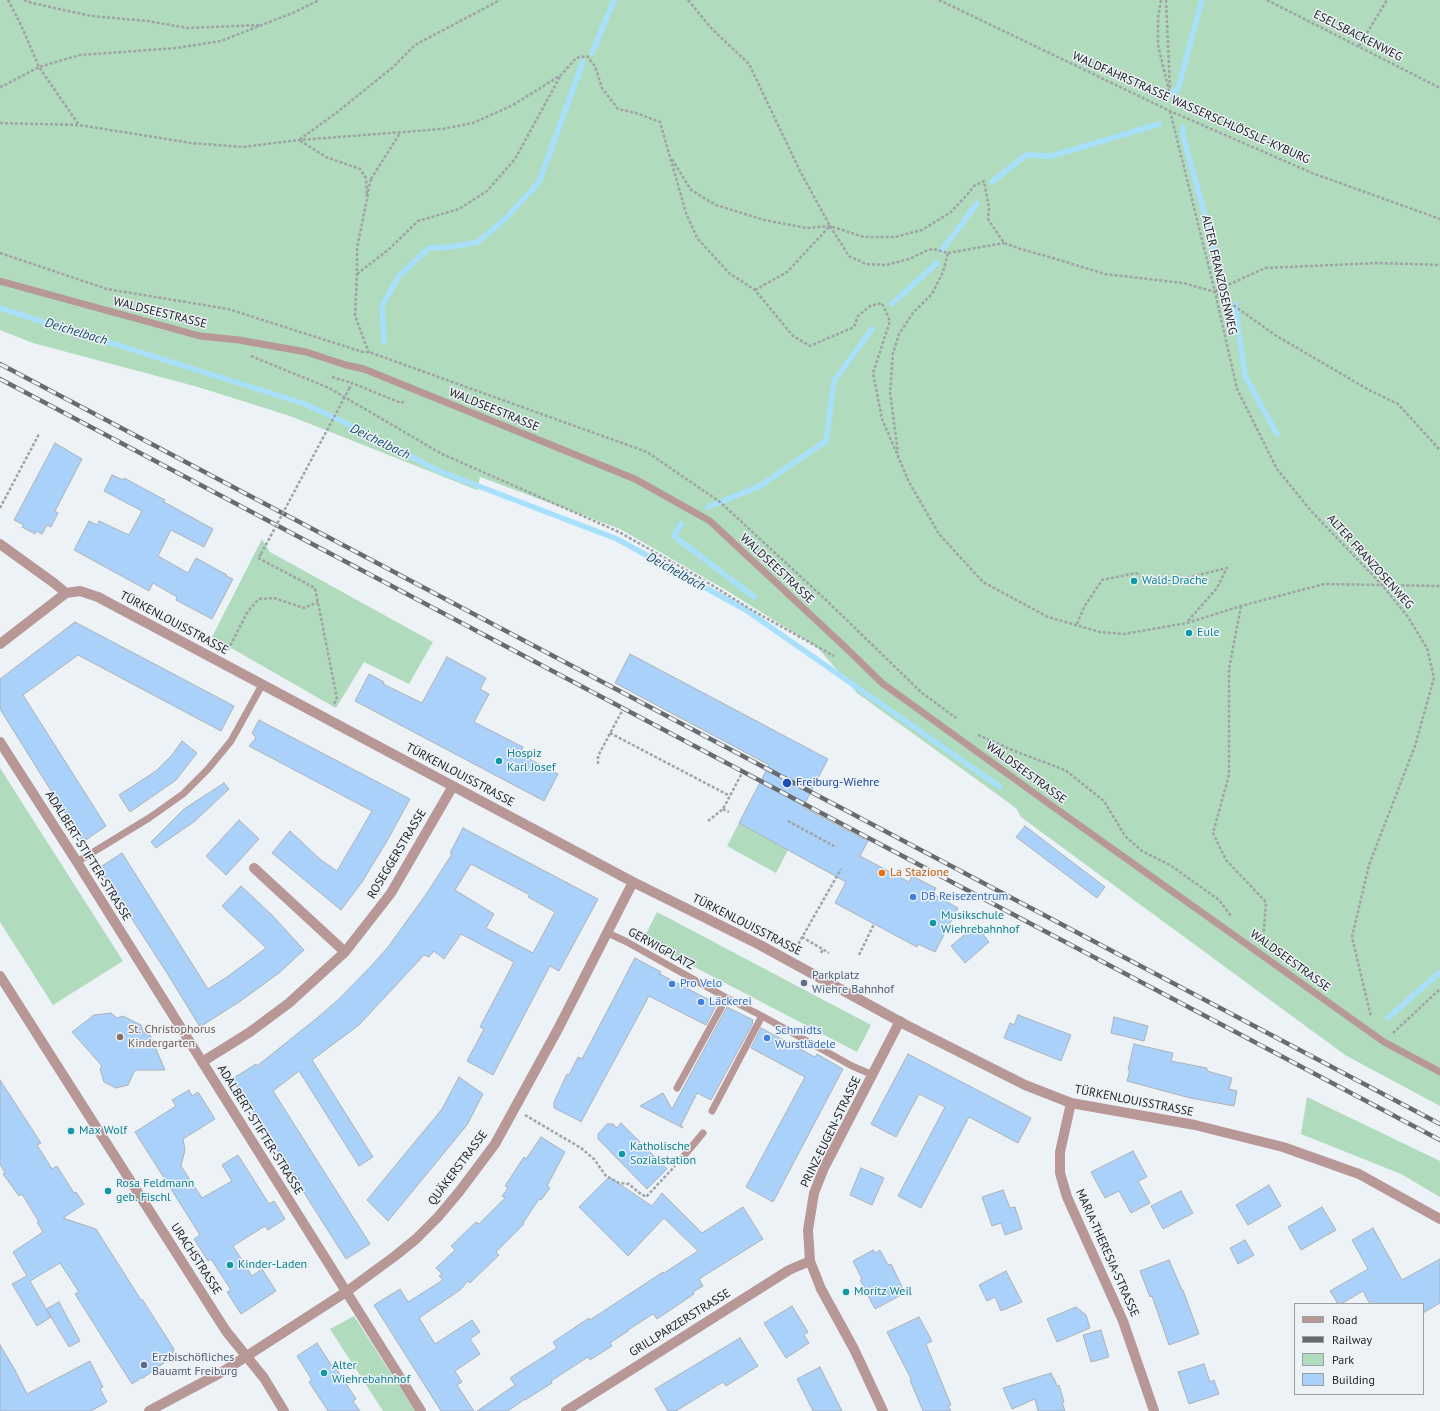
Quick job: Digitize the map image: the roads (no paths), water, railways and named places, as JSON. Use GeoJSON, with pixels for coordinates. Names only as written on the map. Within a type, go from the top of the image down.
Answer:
{"type":"FeatureCollection","features":[{"type":"Feature","properties":{"kind":"street"},"geometry":{"type":"LineString","coordinates":[[0,544],[54,582],[66,593],[0,644]]}},
{"type":"Feature","properties":{"kind":"street","name":"TÜRKENLOUISSTRASSE"},"geometry":{"type":"LineString","coordinates":[[66,593],[80,591],[98,597],[633,882],[760,945],[900,1022],[1025,1085],[1071,1103],[1195,1125],[1283,1147],[1359,1174],[1440,1219]]}},
{"type":"Feature","properties":{"kind":"street","name":"ADALBERT-STIFTER-STRASSE"},"geometry":{"type":"LineString","coordinates":[[0,742],[77,862],[421,1411]]}},
{"type":"Feature","properties":{"kind":"street","name":"ROSEGGERSTRASSE"},"geometry":{"type":"LineString","coordinates":[[202,1062],[250,1032],[289,1003],[345,952],[391,893],[453,786]]}},
{"type":"Feature","properties":{"kind":"street"},"geometry":{"type":"LineString","coordinates":[[254,868],[345,952]]}},
{"type":"Feature","properties":{"kind":"street","name":"QUÄKERSTRASSE"},"geometry":{"type":"LineString","coordinates":[[149,1411],[222,1372],[346,1292],[416,1239],[438,1216],[459,1192],[495,1144],[558,1029],[633,882]]}},
{"type":"Feature","properties":{"kind":"street","name":"URACHSTRASSE"},"geometry":{"type":"LineString","coordinates":[[0,976],[226,1331],[264,1378],[284,1411]]}},
{"type":"Feature","properties":{"kind":"street","name":"PRINZ-EUGEN-STRASSE"},"geometry":{"type":"LineString","coordinates":[[883,1411],[854,1349],[821,1288],[810,1261],[808,1230],[814,1193],[824,1168],[900,1022]]}},
{"type":"Feature","properties":{"kind":"street","name":"MARIA-THERESIA-STRASSE"},"geometry":{"type":"LineString","coordinates":[[1071,1103],[1060,1152],[1060,1173],[1067,1197],[1124,1321],[1154,1411]]}},
{"type":"Feature","properties":{"kind":"street","name":"GRILLPARZERSTRASSE"},"geometry":{"type":"LineString","coordinates":[[566,1411],[789,1270],[810,1261]]}},
{"type":"Feature","properties":{"kind":"lane","name":"WALDSEESTRASSE"},"geometry":{"type":"LineString","coordinates":[[0,281],[200,336],[239,340],[306,352],[346,365],[364,369],[635,479],[710,522],[845,646],[882,683],[1375,1036],[1440,1072]]}},
{"type":"Feature","properties":{"kind":"lane"},"geometry":{"type":"LineString","coordinates":[[77,862],[149,818],[183,794],[208,769],[231,741],[262,684]]}},
{"type":"Feature","properties":{"kind":"lane","name":"GERWIGPLATZ"},"geometry":{"type":"LineString","coordinates":[[608,933],[872,1076]]}},
{"type":"Feature","properties":{"kind":"lane"},"geometry":{"type":"LineString","coordinates":[[677,1088],[721,1008],[725,997]]}},
{"type":"Feature","properties":{"kind":"lane"},"geometry":{"type":"LineString","coordinates":[[712,1111],[762,1016]]}},
{"type":"Feature","properties":{"kind":"lane"},"geometry":{"type":"LineString","coordinates":[[683,1157],[703,1133]]}},
{"type":"Feature","properties":{"kind":"waterway"},"geometry":{"type":"LineString","coordinates":[[592,53],[614,0]]}},
{"type":"Feature","properties":{"kind":"waterway"},"geometry":{"type":"LineString","coordinates":[[1170,95],[1178,89],[1202,0]]}},
{"type":"Feature","properties":{"kind":"waterway"},"geometry":{"type":"LineString","coordinates":[[384,341],[382,306],[399,276],[429,248],[450,247],[478,242],[507,217],[539,182],[583,62]]}},
{"type":"Feature","properties":{"kind":"waterway"},"geometry":{"type":"LineString","coordinates":[[992,182],[1026,155],[1052,156],[1159,124]]}},
{"type":"Feature","properties":{"kind":"waterway"},"geometry":{"type":"LineString","coordinates":[[1183,127],[1183,135],[1223,282]]}},
{"type":"Feature","properties":{"kind":"waterway"},"geometry":{"type":"LineString","coordinates":[[942,250],[977,204]]}},
{"type":"Feature","properties":{"kind":"waterway"},"geometry":{"type":"LineString","coordinates":[[892,304],[937,263]]}},
{"type":"Feature","properties":{"kind":"waterway"},"geometry":{"type":"LineString","coordinates":[[1235,304],[1245,376],[1277,434]]}},
{"type":"Feature","properties":{"kind":"waterway","name":"Deichelbach"},"geometry":{"type":"LineString","coordinates":[[0,308],[302,403],[340,420],[439,471],[617,539],[746,610],[1000,787]]}},
{"type":"Feature","properties":{"kind":"waterway"},"geometry":{"type":"LineString","coordinates":[[708,507],[760,486],[826,441],[834,381],[872,329]]}},
{"type":"Feature","properties":{"kind":"waterway"},"geometry":{"type":"LineString","coordinates":[[681,524],[674,536],[754,597]]}},
{"type":"Feature","properties":{"kind":"waterway"},"geometry":{"type":"LineString","coordinates":[[1388,1018],[1440,972]]}},
{"type":"Feature","properties":{"kind":"railway"},"geometry":{"type":"LineString","coordinates":[[0,364],[1440,1124]]}},
{"type":"Feature","properties":{"kind":"railway"},"geometry":{"type":"LineString","coordinates":[[0,379],[1440,1140]]}},
{"type":"Feature","properties":{"kind":"place","name":"Wald-Drache"},"geometry":{"type":"Point","coordinates":[1134,581]}},
{"type":"Feature","properties":{"kind":"place","name":"Eule"},"geometry":{"type":"Point","coordinates":[1189,633]}},
{"type":"Feature","properties":{"kind":"place","name":"Hospiz Karl Josef"},"geometry":{"type":"Point","coordinates":[499,761]}},
{"type":"Feature","properties":{"kind":"place","name":"Freiburg-Wiehre"},"geometry":{"type":"Point","coordinates":[787,783]}},
{"type":"Feature","properties":{"kind":"place","name":"La Stazione"},"geometry":{"type":"Point","coordinates":[882,873]}},
{"type":"Feature","properties":{"kind":"place","name":"DB Reisezentrum"},"geometry":{"type":"Point","coordinates":[913,897]}},
{"type":"Feature","properties":{"kind":"place","name":"Musikschule Wiehrebahnhof"},"geometry":{"type":"Point","coordinates":[933,923]}},
{"type":"Feature","properties":{"kind":"place","name":"Parkplatz Wiehre Bahnhof"},"geometry":{"type":"Point","coordinates":[804,983]}},
{"type":"Feature","properties":{"kind":"place","name":"Pro Velo"},"geometry":{"type":"Point","coordinates":[672,984]}},
{"type":"Feature","properties":{"kind":"place","name":"Läckerei"},"geometry":{"type":"Point","coordinates":[701,1002]}},
{"type":"Feature","properties":{"kind":"place","name":"St. Christophorus Kindergarten"},"geometry":{"type":"Point","coordinates":[120,1037]}},
{"type":"Feature","properties":{"kind":"place","name":"Schmidts Wurstlädele"},"geometry":{"type":"Point","coordinates":[767,1038]}},
{"type":"Feature","properties":{"kind":"place","name":"Max Wolf"},"geometry":{"type":"Point","coordinates":[71,1131]}},
{"type":"Feature","properties":{"kind":"place","name":"Katholische Sozialstation"},"geometry":{"type":"Point","coordinates":[622,1154]}},
{"type":"Feature","properties":{"kind":"place","name":"Rosa Feldmann geb. Fischl"},"geometry":{"type":"Point","coordinates":[108,1191]}},
{"type":"Feature","properties":{"kind":"place","name":"Kinder-Laden"},"geometry":{"type":"Point","coordinates":[230,1265]}},
{"type":"Feature","properties":{"kind":"place","name":"Moritz Weil"},"geometry":{"type":"Point","coordinates":[846,1292]}},
{"type":"Feature","properties":{"kind":"place","name":"Erzbischöfliches Bauamt Freiburg"},"geometry":{"type":"Point","coordinates":[144,1365]}},
{"type":"Feature","properties":{"kind":"place","name":"Alter Wiehrebahnhof"},"geometry":{"type":"Point","coordinates":[324,1373]}}]}
